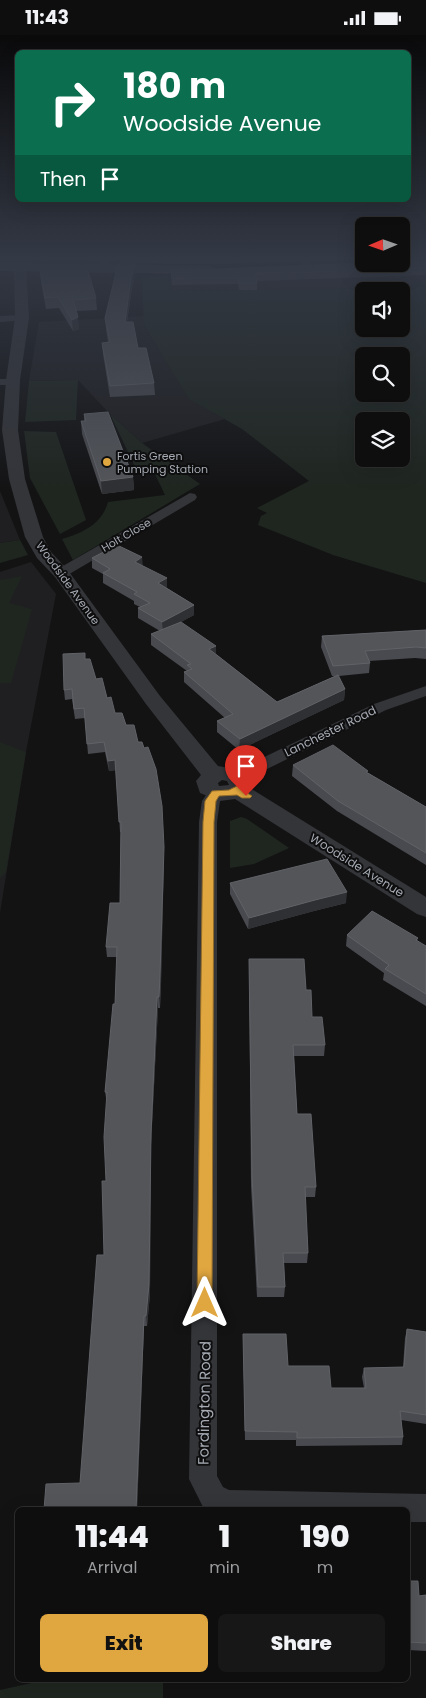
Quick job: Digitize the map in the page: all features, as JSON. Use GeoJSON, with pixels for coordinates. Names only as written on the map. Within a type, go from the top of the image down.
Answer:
{"type":"FeatureCollection","features":[{"type":"Feature","properties":{"kind":"street","name":"Woodside Avenue"},"geometry":{"type":"LineString","coordinates":[[18,336],[6,382],[10,430],[17,479],[34,537],[43,554],[62,573],[153,700],[226,784],[426,908]]}},
{"type":"Feature","properties":{"kind":"street","name":"Holt Close"},"geometry":{"type":"LineString","coordinates":[[62,573],[190,497]]}},
{"type":"Feature","properties":{"kind":"street","name":"Lanchester Road"},"geometry":{"type":"LineString","coordinates":[[226,784],[380,707],[426,691]]}},
{"type":"Feature","properties":{"kind":"street","name":"Fordington Road"},"geometry":{"type":"LineString","coordinates":[[226,784],[211,801],[208,822],[203,1479],[213,1497],[228,1504],[376,1507]]}},
{"type":"Feature","properties":{"kind":"street","name":"Fordington Road"},"geometry":{"type":"LineString","coordinates":[[410,1508],[426,1508]]}},
{"type":"Feature","properties":{"kind":"shaded area"},"geometry":{"type":"Polygon","coordinates":[[[37,336],[151,336],[189,398],[225,419],[142,443],[110,414],[78,380],[29,381],[37,336]]]}},
{"type":"Feature","properties":{"kind":"shaded area"},"geometry":{"type":"Polygon","coordinates":[[[150,336],[426,336],[426,583],[333,555],[258,525],[261,516],[267,513],[257,508],[309,481],[242,429],[189,399],[150,336]]]}},
{"type":"Feature","properties":{"kind":"shaded area"},"geometry":{"type":"Polygon","coordinates":[[[78,380],[76,420],[25,422],[29,381],[78,380]]]}},
{"type":"Feature","properties":{"kind":"shaded area"},"geometry":{"type":"Polygon","coordinates":[[[110,414],[142,443],[200,484],[73,560],[62,539],[91,527],[101,516],[108,502],[165,495],[154,472],[138,473],[110,414]]]}},
{"type":"Feature","properties":{"kind":"shaded area"},"geometry":{"type":"Polygon","coordinates":[[[24,431],[56,432],[86,520],[60,534],[30,478],[24,431]]]}},
{"type":"Feature","properties":{"kind":"shaded area"},"geometry":{"type":"Polygon","coordinates":[[[0,491],[20,540],[0,543],[0,491]]]}},
{"type":"Feature","properties":{"kind":"shaded area"},"geometry":{"type":"Polygon","coordinates":[[[20,540],[28,555],[0,563],[0,543],[20,540]]]}},
{"type":"Feature","properties":{"kind":"shaded area"},"geometry":{"type":"Polygon","coordinates":[[[31,562],[56,594],[26,752],[0,913],[0,572],[31,562]]]}},
{"type":"Feature","properties":{"kind":"shaded area"},"geometry":{"type":"Polygon","coordinates":[[[22,576],[9,603],[32,609],[11,683],[0,683],[0,580],[22,576]]]}},
{"type":"Feature","properties":{"kind":"shaded area"},"geometry":{"type":"Polygon","coordinates":[[[0,742],[26,752],[6,872],[0,878],[0,742]]]}},
{"type":"Feature","properties":{"kind":"shaded area"},"geometry":{"type":"Polygon","coordinates":[[[241,817],[247,819],[289,848],[254,864],[230,868],[230,821],[241,817]]]}},
{"type":"Feature","properties":{"kind":"shaded area"},"geometry":{"type":"Polygon","coordinates":[[[36,1682],[163,1682],[163,1698],[0,1698],[0,1690],[36,1682]]]}},
{"type":"Feature","properties":{"kind":"building"},"geometry":{"type":"Polygon","coordinates":[[[109,336],[136,336],[138,348],[146,348],[154,383],[110,386],[102,343],[110,342],[109,336]]]}},
{"type":"Feature","properties":{"kind":"building","name":"Fortis Green Pumping Station"},"geometry":{"type":"Polygon","coordinates":[[[108,412],[133,477],[101,481],[81,421],[86,421],[84,414],[108,412]]]}},
{"type":"Feature","properties":{"kind":"building"},"geometry":{"type":"Polygon","coordinates":[[[117,545],[142,557],[135,562],[167,578],[158,583],[194,605],[162,622],[138,608],[150,603],[134,594],[137,592],[103,573],[110,569],[92,558],[117,545]]]}},
{"type":"Feature","properties":{"kind":"building"},"geometry":{"type":"Polygon","coordinates":[[[181,622],[216,646],[209,649],[277,702],[338,675],[345,689],[240,739],[217,721],[233,714],[184,672],[192,669],[187,665],[191,664],[151,634],[181,622]]]}},
{"type":"Feature","properties":{"kind":"building"},"geometry":{"type":"Polygon","coordinates":[[[426,630],[426,648],[365,651],[370,663],[333,666],[322,636],[426,630]]]}},
{"type":"Feature","properties":{"kind":"building"},"geometry":{"type":"Polygon","coordinates":[[[85,653],[85,659],[90,659],[96,679],[102,678],[107,698],[111,697],[115,713],[122,713],[126,725],[134,725],[138,742],[142,742],[144,748],[148,747],[156,769],[162,806],[164,847],[160,975],[159,997],[157,997],[151,1134],[149,1284],[146,1316],[144,1316],[136,1507],[44,1507],[46,1484],[80,1483],[97,1255],[104,1255],[102,1181],[106,1181],[104,1137],[107,1092],[105,1092],[113,1004],[115,1004],[117,947],[106,947],[110,903],[120,903],[121,822],[119,822],[115,760],[108,761],[104,742],[87,744],[84,708],[74,709],[72,689],[64,690],[63,654],[85,653]]]}},
{"type":"Feature","properties":{"kind":"building"},"geometry":{"type":"Polygon","coordinates":[[[333,745],[368,771],[366,772],[426,807],[426,853],[338,801],[293,765],[333,745]]]}},
{"type":"Feature","properties":{"kind":"building"},"geometry":{"type":"Polygon","coordinates":[[[327,859],[347,892],[249,918],[230,883],[327,859]]]}},
{"type":"Feature","properties":{"kind":"building"},"geometry":{"type":"Polygon","coordinates":[[[372,911],[418,938],[416,940],[426,946],[426,994],[385,969],[389,965],[347,935],[372,911]]]}},
{"type":"Feature","properties":{"kind":"building"},"geometry":{"type":"Polygon","coordinates":[[[249,959],[304,959],[306,990],[311,990],[312,1017],[322,1017],[325,1045],[293,1045],[297,1114],[311,1114],[316,1187],[305,1187],[308,1253],[283,1253],[285,1287],[258,1287],[252,1176],[249,959]]]}},
{"type":"Feature","properties":{"kind":"building"},"geometry":{"type":"Polygon","coordinates":[[[407,1329],[426,1332],[426,1415],[400,1411],[403,1437],[297,1438],[297,1432],[245,1431],[243,1334],[286,1334],[288,1366],[329,1366],[331,1388],[366,1388],[364,1368],[404,1367],[407,1329]]]}},
{"type":"Feature","properties":{"kind":"building"},"geometry":{"type":"Polygon","coordinates":[[[410,1581],[418,1581],[419,1596],[426,1595],[426,1643],[410,1642],[410,1581]]]}},
{"type":"Feature","properties":{"kind":"place","name":"Fortis Green Pumping Station"},"geometry":{"type":"Point","coordinates":[107,462]}},
{"type":"Feature","properties":{"kind":"route"},"geometry":{"type":"LineString","coordinates":[[205,1303],[208,822],[211,801],[216,793],[231,793],[237,790],[246,796]]}}]}
